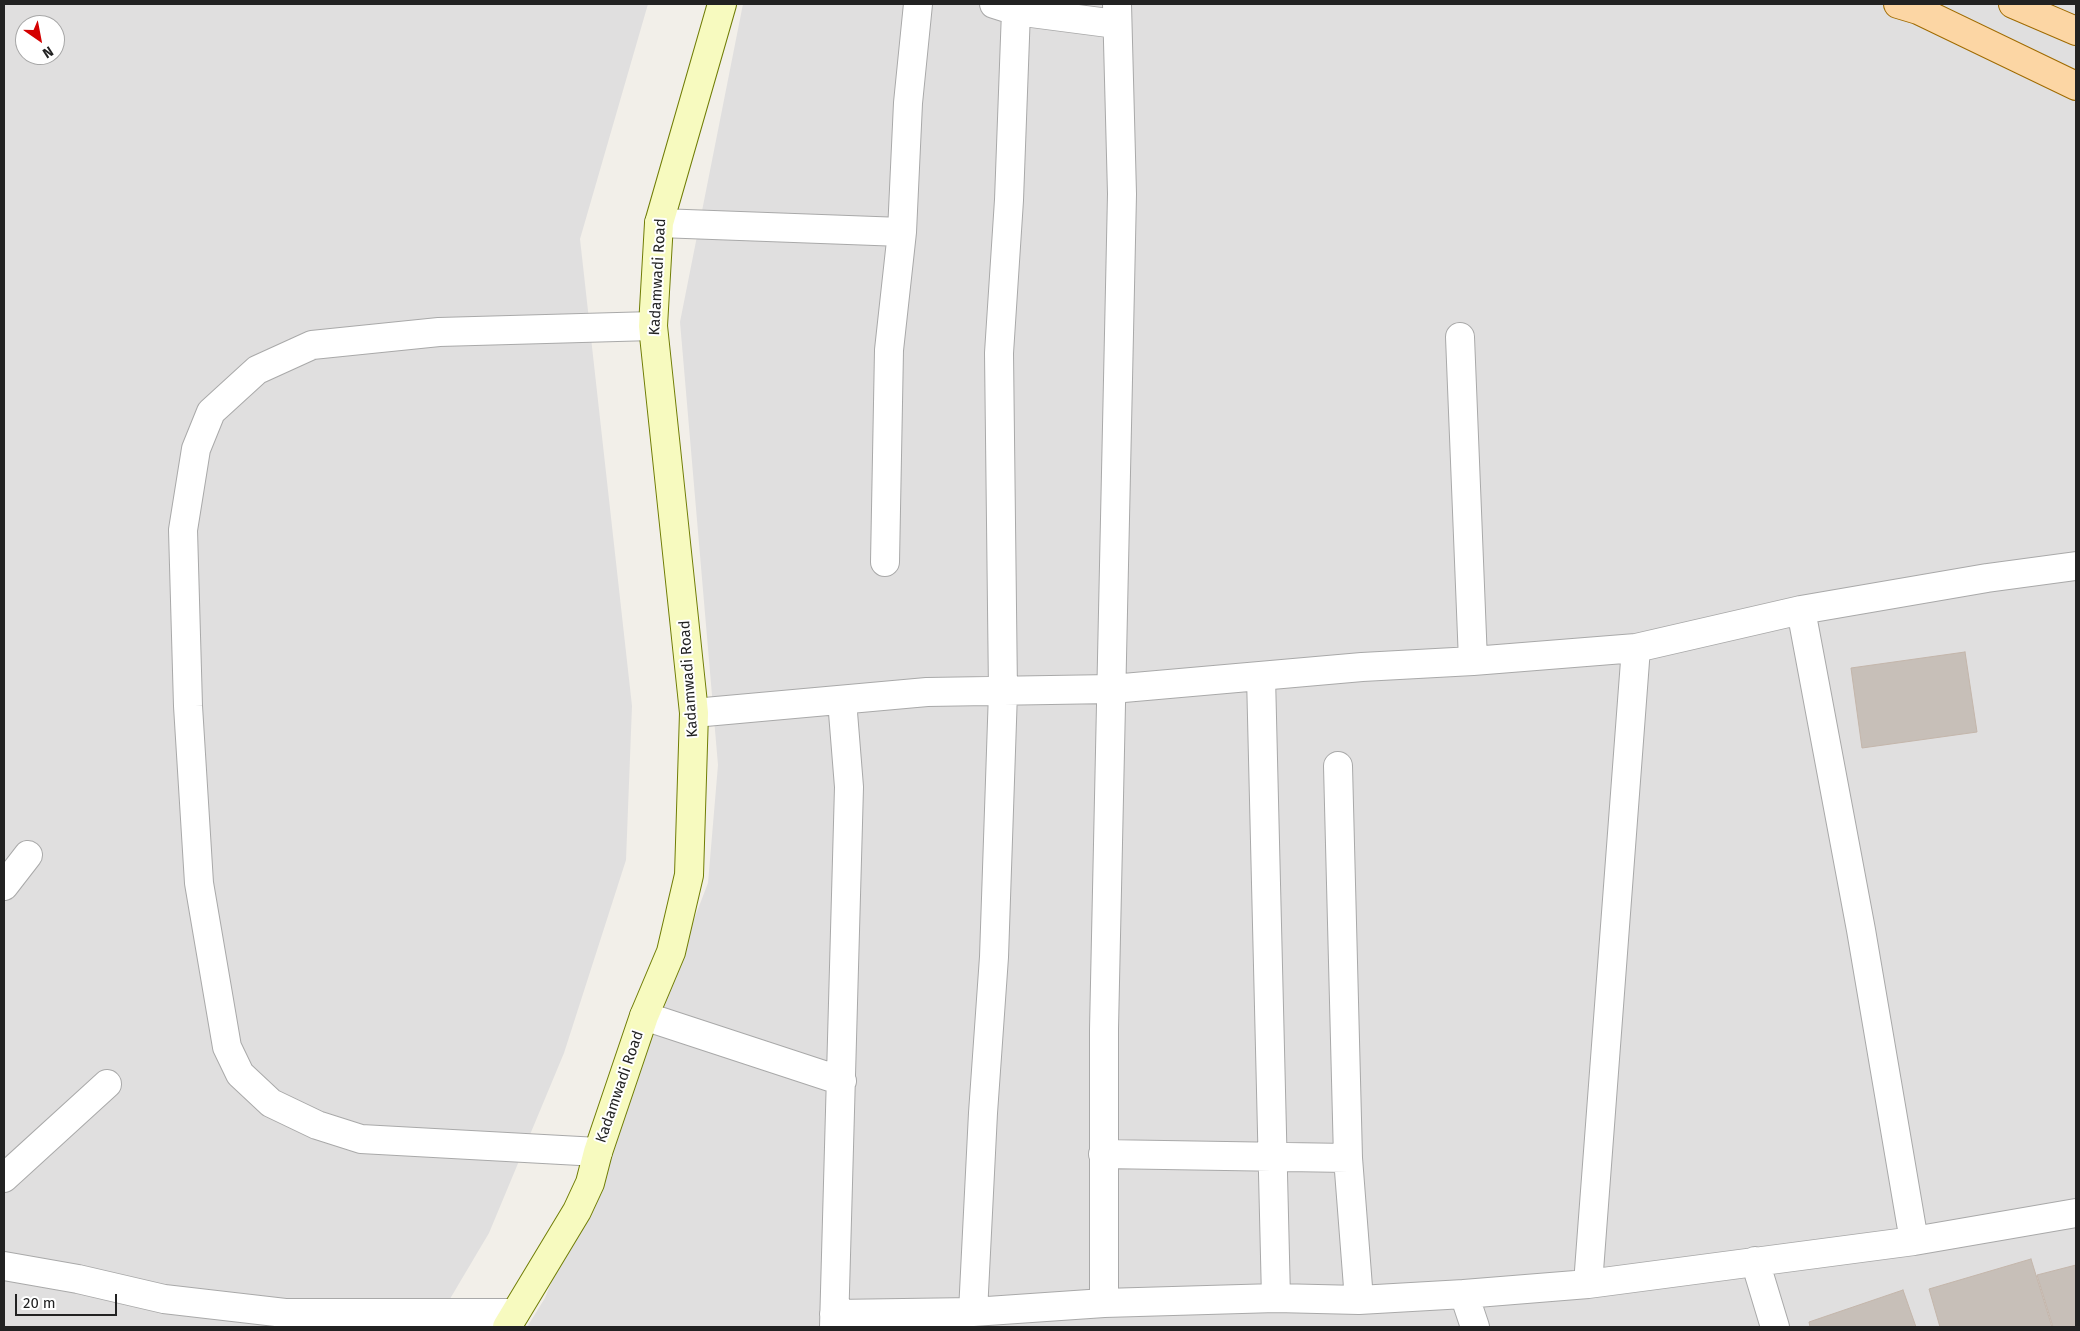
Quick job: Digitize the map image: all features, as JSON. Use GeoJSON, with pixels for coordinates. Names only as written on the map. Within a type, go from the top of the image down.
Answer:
{"type":"FeatureCollection","features":[{"type":"Feature","properties":{"kind":"main road"},"geometry":{"type":"LineString","coordinates":[[1898,4],[1918,10],[2076,86]]}},
{"type":"Feature","properties":{"kind":"main road"},"geometry":{"type":"LineString","coordinates":[[2012,4],[2076,31]]}},
{"type":"Feature","properties":{"kind":"street","name":"Kadamwadi Road"},"geometry":{"type":"LineString","coordinates":[[511,1320],[578,1210],[590,1183],[598,1152],[644,1016],[671,952],[689,875],[694,713],[653,326],[658,222],[722,4]]}},
{"type":"Feature","properties":{"kind":"street"},"geometry":{"type":"LineString","coordinates":[[885,562],[889,350],[902,232],[908,103],[918,4]]}},
{"type":"Feature","properties":{"kind":"street"},"geometry":{"type":"LineString","coordinates":[[973,1312],[982,1112],[994,957],[1003,692],[999,353],[1010,200],[1005,7],[1116,14],[1122,194],[1103,1154],[1104,1303]]}},
{"type":"Feature","properties":{"kind":"street"},"geometry":{"type":"LineString","coordinates":[[658,222],[902,232]]}},
{"type":"Feature","properties":{"kind":"street"},"geometry":{"type":"LineString","coordinates":[[598,1152],[361,1139],[317,1126],[271,1103],[240,1074],[227,1047],[200,883],[188,706],[183,530],[196,449],[211,412],[257,370],[312,345],[439,332],[653,326]]}},
{"type":"Feature","properties":{"kind":"street"},"geometry":{"type":"LineString","coordinates":[[1460,337],[1473,662]]}},
{"type":"Feature","properties":{"kind":"street"},"geometry":{"type":"LineString","coordinates":[[694,713],[927,692],[1112,689],[1362,667],[1473,662],[1636,648],[1801,610],[1986,578],[2076,566]]}},
{"type":"Feature","properties":{"kind":"street"},"geometry":{"type":"LineString","coordinates":[[1801,610],[1861,930],[1914,1241]]}},
{"type":"Feature","properties":{"kind":"street"},"geometry":{"type":"LineString","coordinates":[[1588,1284],[1636,648]]}},
{"type":"Feature","properties":{"kind":"street"},"geometry":{"type":"LineString","coordinates":[[1261,676],[1276,1298]]}},
{"type":"Feature","properties":{"kind":"street"},"geometry":{"type":"LineString","coordinates":[[842,700],[850,787],[834,1320],[1104,1303],[1276,1298],[1359,1300],[1588,1284],[1914,1241],[2076,1213]]}},
{"type":"Feature","properties":{"kind":"street"},"geometry":{"type":"LineString","coordinates":[[1338,766],[1348,1158],[1359,1300]]}},
{"type":"Feature","properties":{"kind":"street"},"geometry":{"type":"LineString","coordinates":[[4,886],[28,856]]}},
{"type":"Feature","properties":{"kind":"street"},"geometry":{"type":"LineString","coordinates":[[644,1016],[842,1081]]}},
{"type":"Feature","properties":{"kind":"street"},"geometry":{"type":"LineString","coordinates":[[4,1178],[107,1084]]}},
{"type":"Feature","properties":{"kind":"street"},"geometry":{"type":"LineString","coordinates":[[1103,1154],[1348,1158]]}},
{"type":"Feature","properties":{"kind":"street"},"geometry":{"type":"LineString","coordinates":[[1755,1261],[1775,1327]]}},
{"type":"Feature","properties":{"kind":"street"},"geometry":{"type":"LineString","coordinates":[[4,1266],[78,1279],[164,1299],[285,1313],[511,1320]]}},
{"type":"Feature","properties":{"kind":"street"},"geometry":{"type":"LineString","coordinates":[[1464,1294],[1475,1327]]}},
{"type":"Feature","properties":{"kind":"shaded area"},"geometry":{"type":"Polygon","coordinates":[[[4,4],[648,4],[580,239],[632,706],[626,860],[564,1053],[489,1233],[441,1314],[502,1327],[4,1327],[4,4]]]}},
{"type":"Feature","properties":{"kind":"shaded area"},"geometry":{"type":"Polygon","coordinates":[[[743,4],[2076,4],[2076,1327],[527,1327],[545,1298],[708,883],[718,765],[680,322],[743,4]]]}},
{"type":"Feature","properties":{"kind":"building"},"geometry":{"type":"Polygon","coordinates":[[[1965,652],[1977,732],[1862,748],[1851,668],[1965,652]]]}},
{"type":"Feature","properties":{"kind":"building"},"geometry":{"type":"Polygon","coordinates":[[[2031,1259],[2052,1327],[1940,1327],[1929,1289],[2031,1259]]]}},
{"type":"Feature","properties":{"kind":"building"},"geometry":{"type":"Polygon","coordinates":[[[2076,1265],[2076,1327],[2053,1327],[2037,1275],[2076,1265]]]}},
{"type":"Feature","properties":{"kind":"building"},"geometry":{"type":"Polygon","coordinates":[[[1903,1290],[1916,1327],[1810,1327],[1809,1322],[1903,1290]]]}}]}
